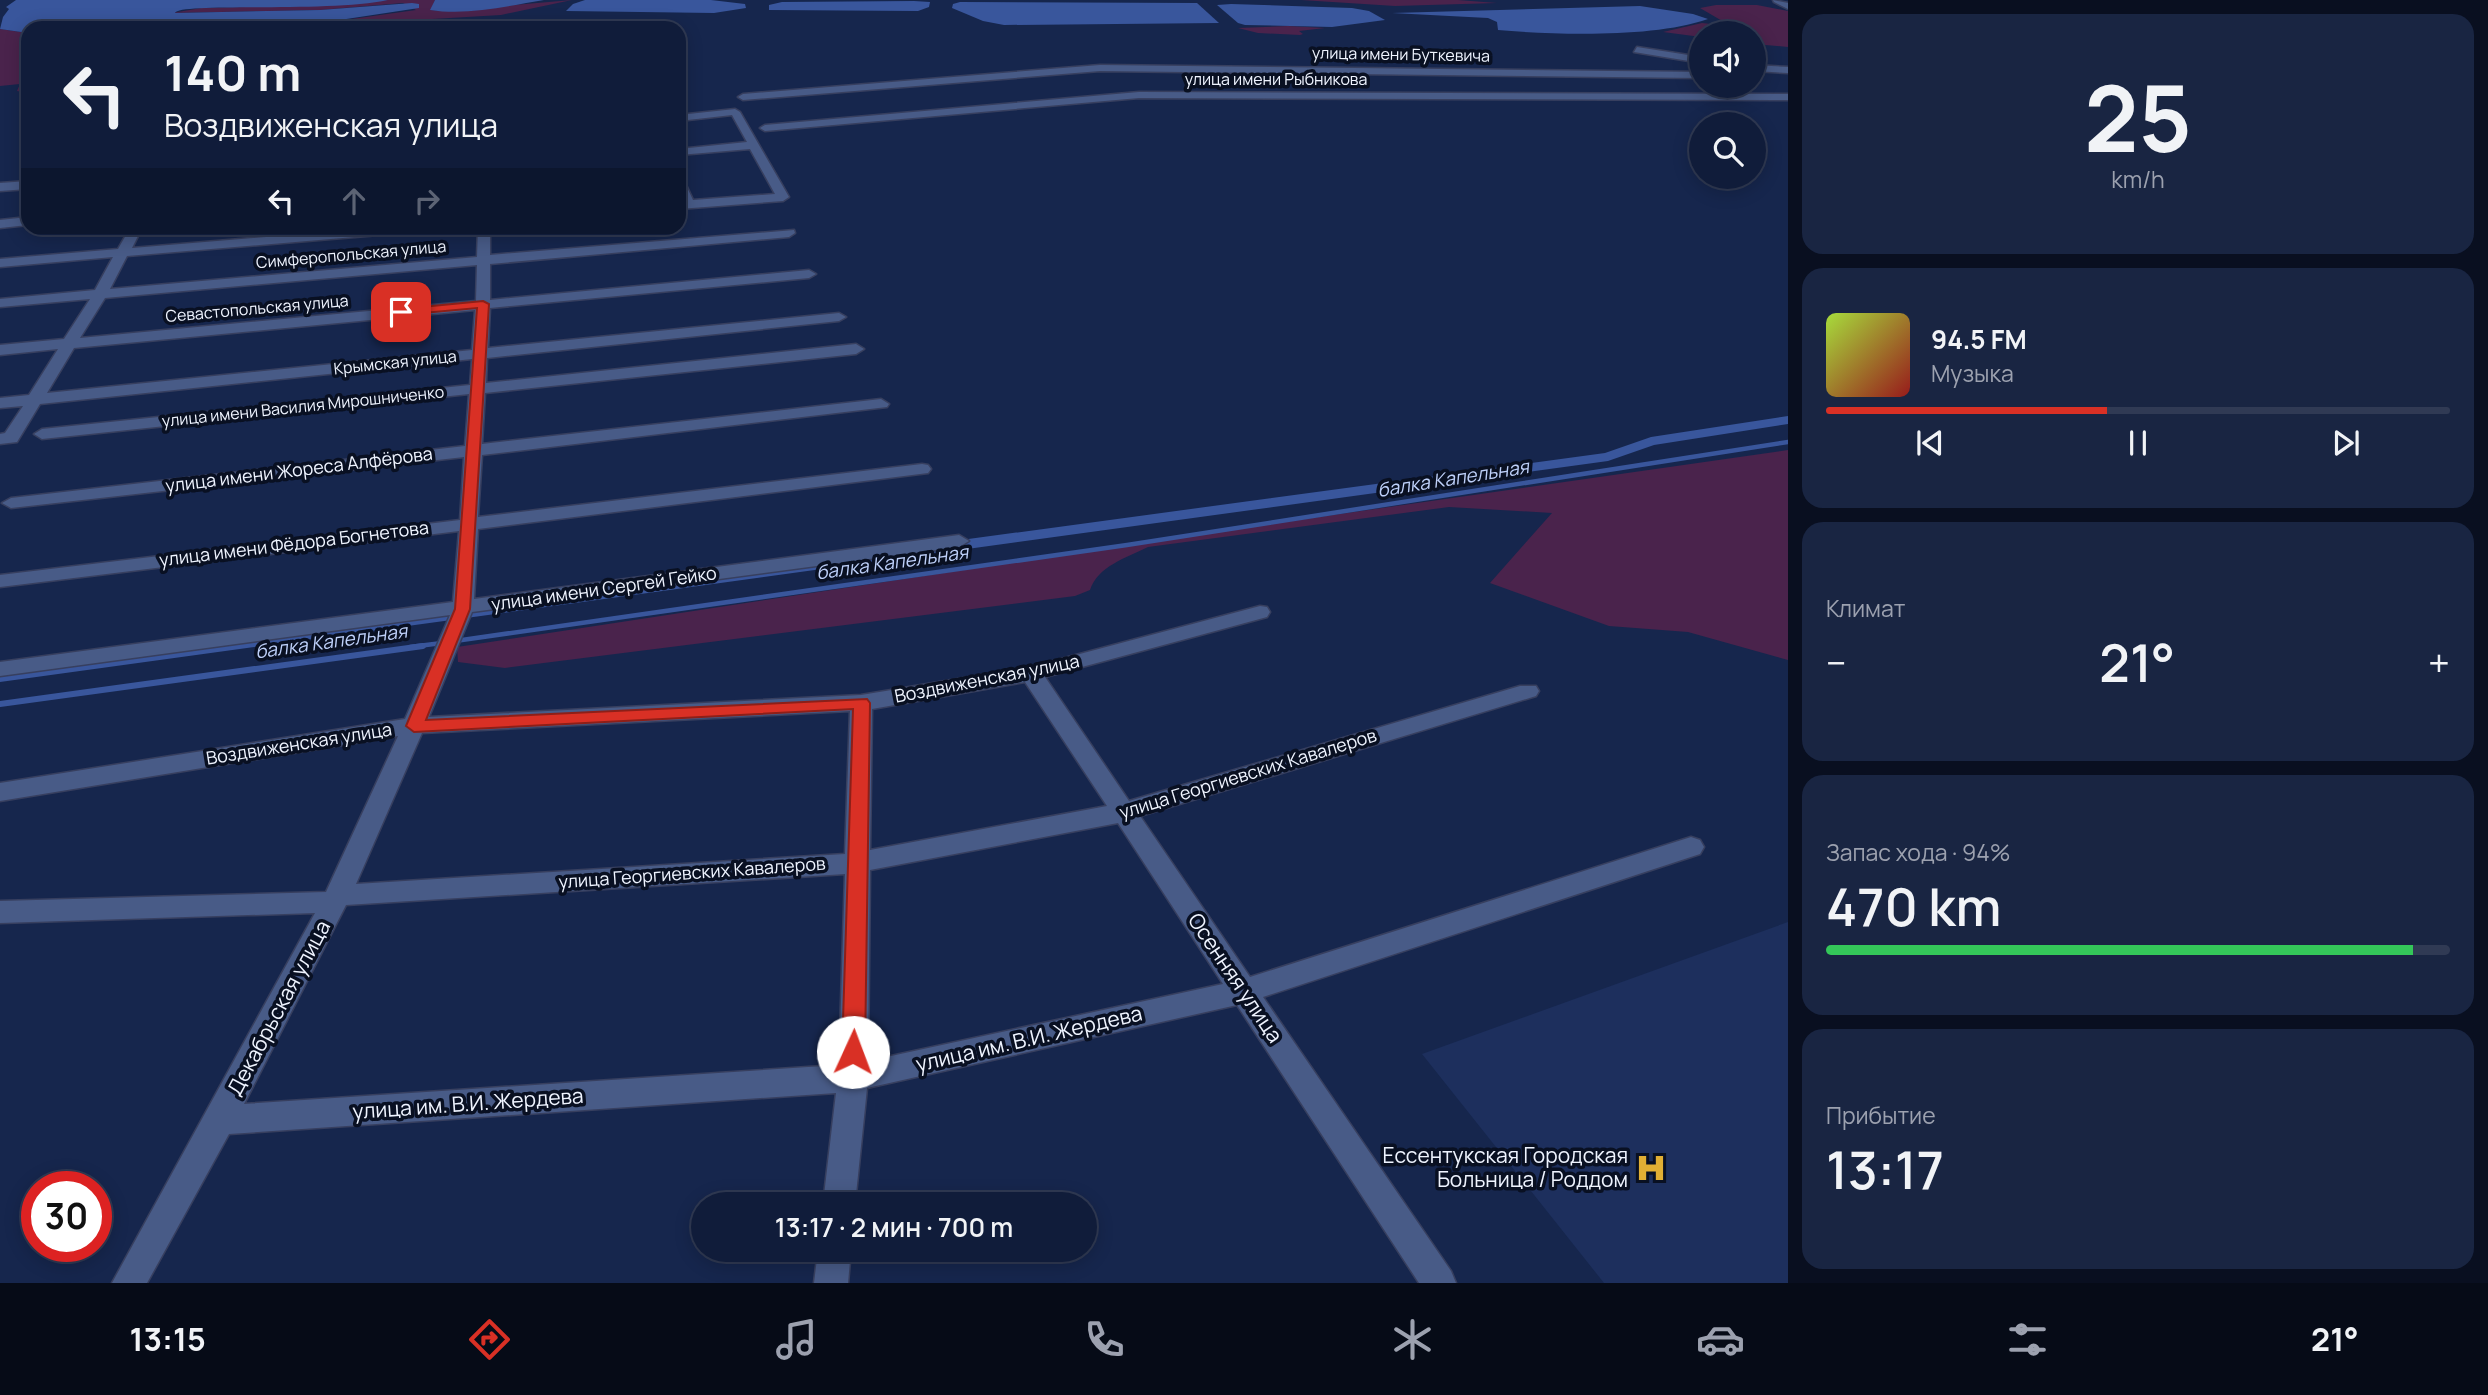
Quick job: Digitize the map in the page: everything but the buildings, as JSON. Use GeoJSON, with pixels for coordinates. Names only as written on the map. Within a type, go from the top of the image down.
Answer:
{"type":"FeatureCollection","features":[{"type":"Feature","properties":{"kind":"street"},"geometry":{"type":"LineString","coordinates":[[1777,0],[1788,6]]}},
{"type":"Feature","properties":{"kind":"street"},"geometry":{"type":"LineString","coordinates":[[1667,73],[1637,50],[1689,58]]}},
{"type":"Feature","properties":{"kind":"street","name":"улица имени Буткевича"},"geometry":{"type":"LineString","coordinates":[[743,97],[1100,68],[1689,74]]}},
{"type":"Feature","properties":{"kind":"street"},"geometry":{"type":"LineString","coordinates":[[1766,69],[1788,71]]}},
{"type":"Feature","properties":{"kind":"street"},"geometry":{"type":"LineString","coordinates":[[1766,91],[1788,97]]}},
{"type":"Feature","properties":{"kind":"street","name":"улица имени Рыбникова"},"geometry":{"type":"LineString","coordinates":[[765,128],[1149,95],[1788,97]]}},
{"type":"Feature","properties":{"kind":"street"},"geometry":{"type":"LineString","coordinates":[[686,117],[735,112],[783,197],[686,205]]}},
{"type":"Feature","properties":{"kind":"street"},"geometry":{"type":"LineString","coordinates":[[686,145],[751,141]]}},
{"type":"Feature","properties":{"kind":"street"},"geometry":{"type":"LineString","coordinates":[[686,151],[751,141]]}},
{"type":"Feature","properties":{"kind":"street"},"geometry":{"type":"LineString","coordinates":[[0,187],[21,186]]}},
{"type":"Feature","properties":{"kind":"street"},"geometry":{"type":"LineString","coordinates":[[0,218],[21,216]]}},
{"type":"Feature","properties":{"kind":"street"},"geometry":{"type":"LineString","coordinates":[[0,224],[21,222]]}},
{"type":"Feature","properties":{"kind":"street","name":"Симферопольская улица"},"geometry":{"type":"LineString","coordinates":[[0,303],[789,233]]}},
{"type":"Feature","properties":{"kind":"street"},"geometry":{"type":"LineString","coordinates":[[0,439],[11,438],[100,294],[132,235]]}},
{"type":"Feature","properties":{"kind":"street"},"geometry":{"type":"LineString","coordinates":[[248,242],[250,235]]}},
{"type":"Feature","properties":{"kind":"street"},"geometry":{"type":"LineString","coordinates":[[0,263],[331,235]]}},
{"type":"Feature","properties":{"kind":"street"},"geometry":{"type":"LineString","coordinates":[[463,609],[483,304],[484,235]]}},
{"type":"Feature","properties":{"kind":"street","name":"Севастопольская улица"},"geometry":{"type":"LineString","coordinates":[[0,350],[809,274]]}},
{"type":"Feature","properties":{"kind":"street","name":"Крымская улица"},"geometry":{"type":"LineString","coordinates":[[0,403],[839,317]]}},
{"type":"Feature","properties":{"kind":"street","name":"улица имени Василия Мирошниченко"},"geometry":{"type":"LineString","coordinates":[[42,434],[856,349]]}},
{"type":"Feature","properties":{"kind":"street","name":"улица имени Жореса Алфёрова"},"geometry":{"type":"LineString","coordinates":[[10,503],[881,404]]}},
{"type":"Feature","properties":{"kind":"street","name":"улица имени Фёдора Богнетова"},"geometry":{"type":"LineString","coordinates":[[0,581],[922,469]]}},
{"type":"Feature","properties":{"kind":"street","name":"улица имени Сергей Гейко"},"geometry":{"type":"LineString","coordinates":[[0,669],[959,541]]}},
{"type":"Feature","properties":{"kind":"street","name":"Декабрьская улица"},"geometry":{"type":"LineString","coordinates":[[128,1283],[220,1120],[336,899],[463,609]]}},
{"type":"Feature","properties":{"kind":"street","name":"Воздвиженская улица"},"geometry":{"type":"LineString","coordinates":[[0,792],[414,726],[862,703],[1031,674],[1260,612]]}},
{"type":"Feature","properties":{"kind":"street","name":"Осенняя улица"},"geometry":{"type":"LineString","coordinates":[[1031,674],[1121,813],[1245,990],[1439,1283]]}},
{"type":"Feature","properties":{"kind":"street","name":"улица Георгиевских Кавалеров"},"geometry":{"type":"LineString","coordinates":[[0,912],[336,899],[855,863],[1121,813],[1528,691]]}},
{"type":"Feature","properties":{"kind":"street"},"geometry":{"type":"LineString","coordinates":[[840,1192],[853,1078],[857,947],[855,863],[862,703]]}},
{"type":"Feature","properties":{"kind":"street","name":"улица им. В.И. Жердева"},"geometry":{"type":"LineString","coordinates":[[220,1120],[853,1078],[1245,990],[1691,847]]}},
{"type":"Feature","properties":{"kind":"street"},"geometry":{"type":"LineString","coordinates":[[831,1283],[834,1262]]}},
{"type":"Feature","properties":{"kind":"shaded area"},"geometry":{"type":"Polygon","coordinates":[[[16,0],[388,0],[330,6],[201,8],[175,13],[320,10],[419,4],[419,8],[333,21],[21,21],[21,32],[0,29],[3,17],[9,9],[6,7],[16,0]]]}},
{"type":"Feature","properties":{"kind":"shaded area"},"geometry":{"type":"Polygon","coordinates":[[[388,0],[435,0],[431,10],[442,11],[572,0],[501,15],[398,21],[337,21],[416,10],[403,3],[320,10],[172,13],[201,8],[324,5],[388,0]]]}},
{"type":"Feature","properties":{"kind":"shaded area"},"geometry":{"type":"Polygon","coordinates":[[[435,0],[544,0],[487,9],[444,12],[430,10],[435,0]]]}},
{"type":"Feature","properties":{"kind":"shaded area"},"geometry":{"type":"Polygon","coordinates":[[[585,0],[711,0],[745,4],[746,8],[714,13],[566,11],[573,4],[585,0]]]}},
{"type":"Feature","properties":{"kind":"shaded area"},"geometry":{"type":"Polygon","coordinates":[[[1301,0],[1458,0],[1497,3],[1395,6],[1301,0]]]}},
{"type":"Feature","properties":{"kind":"shaded area"},"geometry":{"type":"Polygon","coordinates":[[[782,2],[930,2],[929,7],[918,11],[769,10],[769,5],[782,2]]]}},
{"type":"Feature","properties":{"kind":"shaded area"},"geometry":{"type":"Polygon","coordinates":[[[1197,3],[1219,23],[1004,25],[983,21],[952,8],[953,4],[1197,3]]]}},
{"type":"Feature","properties":{"kind":"shaded area"},"geometry":{"type":"Polygon","coordinates":[[[1217,5],[1352,8],[1369,11],[1385,20],[1332,27],[1245,25],[1238,23],[1217,5]]]}},
{"type":"Feature","properties":{"kind":"shaded area"},"geometry":{"type":"Polygon","coordinates":[[[1716,5],[1757,5],[1788,11],[1788,47],[1766,45],[1766,21],[1722,21],[1700,8],[1716,5]]]}},
{"type":"Feature","properties":{"kind":"shaded area"},"geometry":{"type":"Polygon","coordinates":[[[1640,6],[1708,19],[1661,29],[1576,34],[1498,30],[1497,22],[1488,18],[1392,13],[1640,6]]]}},
{"type":"Feature","properties":{"kind":"shaded area"},"geometry":{"type":"Polygon","coordinates":[[[1689,26],[1689,35],[1663,32],[1689,26]]]}},
{"type":"Feature","properties":{"kind":"shaded area"},"geometry":{"type":"Polygon","coordinates":[[[1238,28],[1325,28],[1299,31],[1303,34],[1300,35],[1258,33],[1238,28]]]}},
{"type":"Feature","properties":{"kind":"shaded area"},"geometry":{"type":"Polygon","coordinates":[[[0,29],[21,32],[21,92],[17,91],[20,84],[0,86],[0,29]]]}},
{"type":"Feature","properties":{"kind":"shaded area"},"geometry":{"type":"Polygon","coordinates":[[[1788,450],[1788,660],[1688,632],[1609,626],[1490,583],[1552,513],[1449,507],[1148,547],[1106,569],[1090,590],[1075,596],[505,668],[458,662],[457,647],[1200,534],[1788,450]]]}},
{"type":"Feature","properties":{"kind":"shaded area","name":"Ессентукская Городская Больница / Роддом"},"geometry":{"type":"Polygon","coordinates":[[[1788,922],[1788,1283],[1604,1283],[1422,1054],[1788,922]]]}},
{"type":"Feature","properties":{"kind":"waterway"},"geometry":{"type":"LineString","coordinates":[[0,676],[1608,457],[1651,441],[1788,420]]}},
{"type":"Feature","properties":{"kind":"waterway","name":"балка Капельная"},"geometry":{"type":"LineString","coordinates":[[455,641],[1127,545],[1788,442]]}},
{"type":"Feature","properties":{"kind":"waterway","name":"балка Капельная"},"geometry":{"type":"LineString","coordinates":[[410,647],[442,643]]}},
{"type":"Feature","properties":{"kind":"waterway","name":"балка Капельная"},"geometry":{"type":"LineString","coordinates":[[0,704],[423,646]]}},
{"type":"Feature","properties":{"kind":"place","name":"Ессентукская Городская Больница / Роддом"},"geometry":{"type":"Point","coordinates":[1651,1168]}},
{"type":"Feature","properties":{"kind":"route"},"geometry":{"type":"LineString","coordinates":[[401,312],[483,304],[463,609],[414,726],[862,703],[855,863],[857,947],[853,1052]]}}]}
